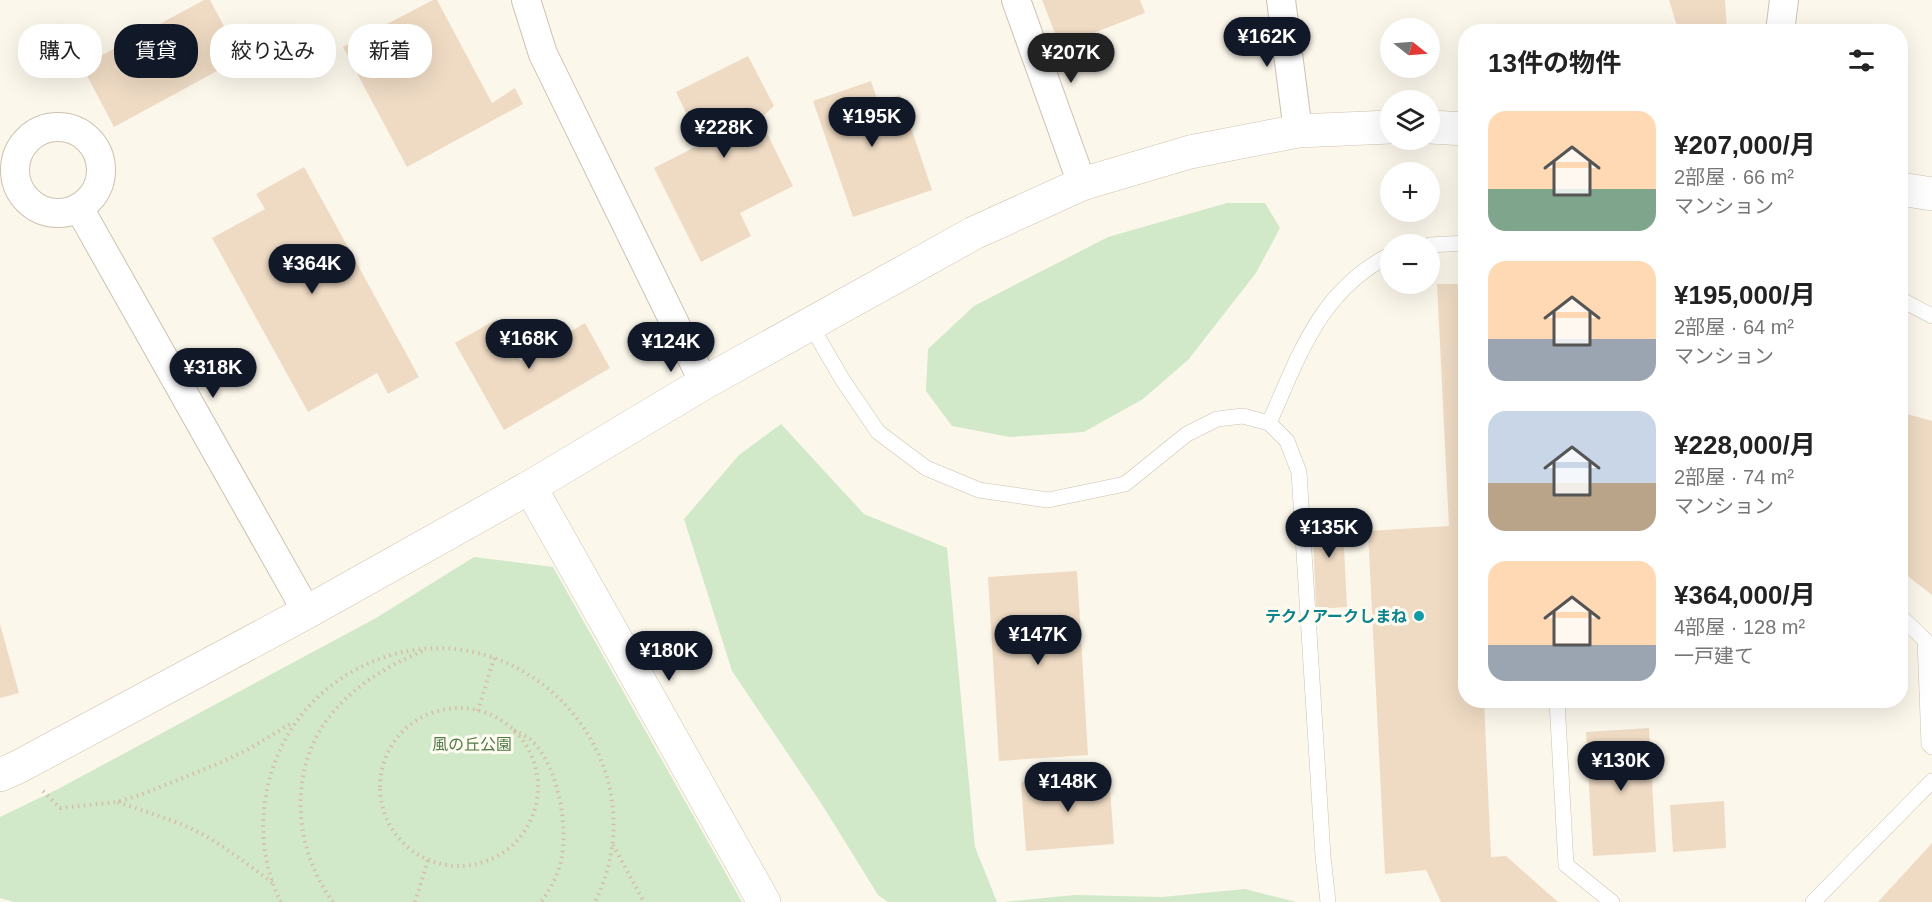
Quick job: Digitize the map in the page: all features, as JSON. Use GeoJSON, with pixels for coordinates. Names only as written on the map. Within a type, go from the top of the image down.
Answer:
{"type":"FeatureCollection","features":[{"type":"Feature","properties":{"kind":"street"},"geometry":{"type":"LineString","coordinates":[[526,0],[543,54],[704,383]]}},
{"type":"Feature","properties":{"kind":"street"},"geometry":{"type":"LineString","coordinates":[[1016,0],[1082,184]]}},
{"type":"Feature","properties":{"kind":"street"},"geometry":{"type":"LineString","coordinates":[[1281,0],[1298,131]]}},
{"type":"Feature","properties":{"kind":"street"},"geometry":{"type":"LineString","coordinates":[[1781,24],[1784,0]]}},
{"type":"Feature","properties":{"kind":"street"},"geometry":{"type":"LineString","coordinates":[[0,775],[307,612],[530,487],[704,383],[974,233],[1082,184],[1190,152],[1298,131],[1380,127]]}},
{"type":"Feature","properties":{"kind":"street"},"geometry":{"type":"LineString","coordinates":[[1440,128],[1458,129]]}},
{"type":"Feature","properties":{"kind":"street"},"geometry":{"type":"LineString","coordinates":[[1908,190],[1932,194]]}},
{"type":"Feature","properties":{"kind":"street"},"geometry":{"type":"LineString","coordinates":[[79,208],[307,612]]}},
{"type":"Feature","properties":{"kind":"street"},"geometry":{"type":"LineString","coordinates":[[530,487],[764,902]]}},
{"type":"Feature","properties":{"kind":"lane"},"geometry":{"type":"LineString","coordinates":[[1440,244],[1458,243]]}},
{"type":"Feature","properties":{"kind":"lane"},"geometry":{"type":"LineString","coordinates":[[1269,423],[1310,332],[1326,308],[1346,285],[1380,260]]}},
{"type":"Feature","properties":{"kind":"lane"},"geometry":{"type":"LineString","coordinates":[[1908,303],[1932,316]]}},
{"type":"Feature","properties":{"kind":"lane"},"geometry":{"type":"LineString","coordinates":[[810,324],[842,379],[878,432],[926,468],[979,490],[1048,500],[1125,484],[1187,434],[1216,419],[1243,416],[1269,423],[1287,441],[1299,472],[1318,785],[1328,902]]}},
{"type":"Feature","properties":{"kind":"lane"},"geometry":{"type":"LineString","coordinates":[[1908,624],[1925,640],[1929,744],[1932,747]]}},
{"type":"Feature","properties":{"kind":"lane"},"geometry":{"type":"LineString","coordinates":[[1557,708],[1566,865],[1612,902]]}},
{"type":"Feature","properties":{"kind":"lane"},"geometry":{"type":"LineString","coordinates":[[1813,902],[1932,781]]}},
{"type":"Feature","properties":{"kind":"path"},"geometry":{"type":"LineString","coordinates":[[333,902],[321,884],[305,846],[301,825],[302,785],[313,747],[319,732],[331,715],[355,691],[399,661],[429,649]]}},
{"type":"Feature","properties":{"kind":"path"},"geometry":{"type":"LineString","coordinates":[[281,902],[273,884],[264,843],[264,801],[272,768],[293,726],[319,696],[340,679],[396,654],[429,649],[455,649],[494,658],[531,675],[553,691],[572,710],[587,731],[600,755],[610,787],[613,807],[609,864],[595,902]]}},
{"type":"Feature","properties":{"kind":"path"},"geometry":{"type":"LineString","coordinates":[[478,711],[494,658]]}},
{"type":"Feature","properties":{"kind":"path"},"geometry":{"type":"LineString","coordinates":[[508,726],[528,750],[536,773],[537,796],[526,829],[502,853],[470,866],[453,866],[429,860],[406,847],[395,834],[386,819],[381,803],[382,769],[396,740],[406,728],[419,719],[449,709],[478,711],[495,717],[530,739],[541,753],[553,776],[563,818],[561,861],[541,902]]}},
{"type":"Feature","properties":{"kind":"path"},"geometry":{"type":"LineString","coordinates":[[40,787],[46,796],[60,808],[117,802],[200,772],[249,750],[290,724]]}},
{"type":"Feature","properties":{"kind":"path"},"geometry":{"type":"LineString","coordinates":[[117,802],[193,829],[273,884]]}},
{"type":"Feature","properties":{"kind":"path"},"geometry":{"type":"LineString","coordinates":[[612,844],[644,902]]}},
{"type":"Feature","properties":{"kind":"path"},"geometry":{"type":"LineString","coordinates":[[415,902],[429,860]]}},
{"type":"Feature","properties":{"kind":"green space"},"geometry":{"type":"Polygon","coordinates":[[[1227,203],[1265,203],[1280,228],[1256,273],[1188,360],[1143,399],[1084,432],[1010,437],[952,426],[926,391],[928,349],[974,306],[1108,237],[1227,203]]]}},
{"type":"Feature","properties":{"kind":"green space"},"geometry":{"type":"Polygon","coordinates":[[[781,424],[864,514],[947,548],[975,847],[997,902],[888,902],[878,895],[821,803],[732,671],[684,519],[739,455],[781,424]]]}},
{"type":"Feature","properties":{"kind":"green space","name":"風の丘公園"},"geometry":{"type":"Polygon","coordinates":[[[474,557],[553,567],[742,902],[14,902],[0,898],[0,817],[58,789],[376,618],[474,557]]]}},
{"type":"Feature","properties":{"kind":"green space"},"geometry":{"type":"Polygon","coordinates":[[[1245,889],[1296,902],[1003,902],[1075,895],[1162,897],[1245,889]]]}},
{"type":"Feature","properties":{"kind":"building"},"geometry":{"type":"Polygon","coordinates":[[[204,0],[210,0],[223,24],[210,24],[210,75],[114,127],[88,78],[102,78],[102,55],[114,49],[114,78],[198,78],[198,24],[160,24],[204,0]]]}},
{"type":"Feature","properties":{"kind":"building"},"geometry":{"type":"Polygon","coordinates":[[[437,0],[492,103],[515,88],[523,104],[407,167],[360,78],[432,78],[432,24],[387,24],[437,0]]]}},
{"type":"Feature","properties":{"kind":"building"},"geometry":{"type":"Polygon","coordinates":[[[1042,0],[1140,0],[1145,13],[1060,46],[1042,0]]]}},
{"type":"Feature","properties":{"kind":"building"},"geometry":{"type":"Polygon","coordinates":[[[1669,0],[1725,0],[1726,24],[1676,23],[1669,0]]]}},
{"type":"Feature","properties":{"kind":"building"},"geometry":{"type":"Polygon","coordinates":[[[348,44],[348,56],[343,47],[348,44]]]}},
{"type":"Feature","properties":{"kind":"building"},"geometry":{"type":"Polygon","coordinates":[[[748,56],[774,106],[760,119],[793,186],[740,213],[751,236],[701,262],[654,168],[701,144],[676,92],[748,56]]]}},
{"type":"Feature","properties":{"kind":"building"},"geometry":{"type":"Polygon","coordinates":[[[871,81],[878,102],[900,95],[932,190],[853,217],[813,101],[871,81]]]}},
{"type":"Feature","properties":{"kind":"building"},"geometry":{"type":"Polygon","coordinates":[[[304,167],[419,377],[388,394],[377,373],[308,412],[212,238],[265,209],[256,194],[304,167]]]}},
{"type":"Feature","properties":{"kind":"building","name":"テクノアークしまね"},"geometry":{"type":"Polygon","coordinates":[[[1440,284],[1458,284],[1458,708],[1484,708],[1491,857],[1506,856],[1558,902],[1441,902],[1426,870],[1385,874],[1368,531],[1449,526],[1437,294],[1440,294],[1440,284]]]}},
{"type":"Feature","properties":{"kind":"building"},"geometry":{"type":"Polygon","coordinates":[[[497,319],[520,361],[585,323],[610,368],[504,430],[455,343],[497,319]]]}},
{"type":"Feature","properties":{"kind":"building"},"geometry":{"type":"Polygon","coordinates":[[[1908,414],[1932,421],[1932,595],[1908,576],[1908,414]]]}},
{"type":"Feature","properties":{"kind":"building","name":"テクノアークしまね"},"geometry":{"type":"Polygon","coordinates":[[[1342,508],[1347,607],[1316,609],[1312,509],[1342,508]]]}},
{"type":"Feature","properties":{"kind":"building"},"geometry":{"type":"Polygon","coordinates":[[[1077,571],[1088,755],[999,761],[988,577],[1077,571]]]}},
{"type":"Feature","properties":{"kind":"building"},"geometry":{"type":"Polygon","coordinates":[[[0,624],[19,693],[0,698],[0,624]]]}},
{"type":"Feature","properties":{"kind":"building"},"geometry":{"type":"Polygon","coordinates":[[[1649,728],[1656,852],[1593,856],[1586,732],[1649,728]]]}},
{"type":"Feature","properties":{"kind":"building"},"geometry":{"type":"Polygon","coordinates":[[[1109,775],[1114,844],[1026,851],[1021,782],[1109,775]]]}},
{"type":"Feature","properties":{"kind":"building"},"geometry":{"type":"Polygon","coordinates":[[[1724,801],[1726,848],[1673,852],[1670,805],[1724,801]]]}},
{"type":"Feature","properties":{"kind":"building"},"geometry":{"type":"Polygon","coordinates":[[[1932,843],[1932,902],[1878,902],[1932,843]]]}},
{"type":"Feature","properties":{"kind":"place","name":"テクノアークしまね"},"geometry":{"type":"Point","coordinates":[1419,616]}}]}
